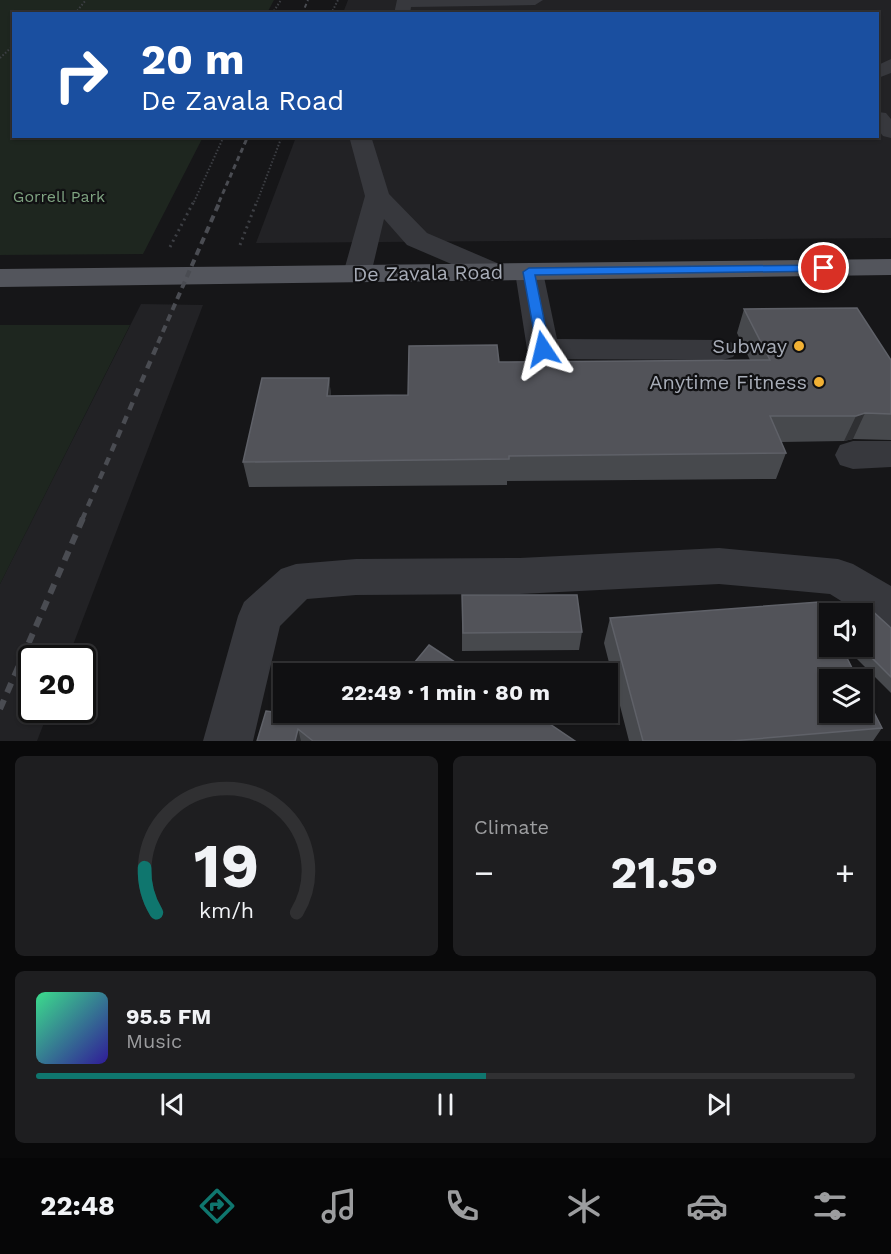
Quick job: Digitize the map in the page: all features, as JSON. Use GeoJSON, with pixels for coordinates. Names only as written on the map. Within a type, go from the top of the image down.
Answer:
{"type":"FeatureCollection","features":[{"type":"Feature","properties":{"kind":"main road","name":"De Zavala Road"},"geometry":{"type":"LineString","coordinates":[[0,278],[891,267]]}},
{"type":"Feature","properties":{"kind":"lane"},"geometry":{"type":"LineString","coordinates":[[402,12],[404,2],[535,0]]}},
{"type":"Feature","properties":{"kind":"lane"},"geometry":{"type":"LineString","coordinates":[[879,118],[891,131]]}},
{"type":"Feature","properties":{"kind":"lane"},"geometry":{"type":"LineString","coordinates":[[361,138],[377,196],[417,239],[494,272]]}},
{"type":"Feature","properties":{"kind":"lane"},"geometry":{"type":"LineString","coordinates":[[357,274],[377,196]]}},
{"type":"Feature","properties":{"kind":"lane"},"geometry":{"type":"LineString","coordinates":[[529,272],[543,349],[722,350]]}},
{"type":"Feature","properties":{"kind":"lane"},"geometry":{"type":"LineString","coordinates":[[854,455],[891,454]]}},
{"type":"Feature","properties":{"kind":"lane"},"geometry":{"type":"LineString","coordinates":[[228,741],[260,616],[296,582],[356,577],[520,576],[719,566],[838,577],[891,608]]}},
{"type":"Feature","properties":{"kind":"path"},"geometry":{"type":"LineString","coordinates":[[75,12],[86,0]]}},
{"type":"Feature","properties":{"kind":"path"},"geometry":{"type":"LineString","coordinates":[[0,58],[12,47]]}},
{"type":"Feature","properties":{"kind":"path"},"geometry":{"type":"LineString","coordinates":[[154,277],[200,190],[223,138]]}},
{"type":"Feature","properties":{"kind":"path"},"geometry":{"type":"LineString","coordinates":[[228,275],[281,138]]}},
{"type":"Feature","properties":{"kind":"shaded area"},"geometry":{"type":"Polygon","coordinates":[[[348,0],[891,0],[891,238],[256,243],[296,138],[879,138],[879,12],[343,12],[348,0]]]}},
{"type":"Feature","properties":{"kind":"shaded area"},"geometry":{"type":"Polygon","coordinates":[[[141,304],[203,305],[73,645],[18,645],[18,723],[44,723],[37,741],[0,741],[0,584],[141,304]]]}},
{"type":"Feature","properties":{"kind":"green space","name":"Gorrell Park"},"geometry":{"type":"Polygon","coordinates":[[[0,0],[274,0],[268,12],[12,12],[12,138],[202,138],[143,254],[0,255],[0,0]]]}},
{"type":"Feature","properties":{"kind":"green space"},"geometry":{"type":"Polygon","coordinates":[[[0,325],[130,325],[0,584],[0,325]]]}},
{"type":"Feature","properties":{"kind":"building"},"geometry":{"type":"Polygon","coordinates":[[[857,308],[891,360],[891,414],[770,416],[786,453],[243,462],[262,378],[329,378],[327,396],[408,395],[409,346],[497,345],[499,362],[770,360],[744,309],[857,308]]]}},
{"type":"Feature","properties":{"kind":"building"},"geometry":{"type":"Polygon","coordinates":[[[462,595],[577,595],[582,632],[463,633],[462,595]]]}},
{"type":"Feature","properties":{"kind":"building"},"geometry":{"type":"Polygon","coordinates":[[[819,602],[819,657],[846,657],[852,669],[819,669],[819,723],[873,723],[873,710],[882,728],[731,741],[643,741],[610,618],[819,602]]]}},
{"type":"Feature","properties":{"kind":"building"},"geometry":{"type":"Polygon","coordinates":[[[873,612],[891,628],[891,677],[871,657],[873,657],[873,612]]]}},
{"type":"Feature","properties":{"kind":"building"},"geometry":{"type":"Polygon","coordinates":[[[429,645],[456,663],[414,663],[429,645]]]}},
{"type":"Feature","properties":{"kind":"building"},"geometry":{"type":"Polygon","coordinates":[[[266,711],[273,712],[273,723],[548,723],[575,741],[313,741],[298,729],[295,741],[257,741],[266,711]]]}},
{"type":"Feature","properties":{"kind":"railway"},"geometry":{"type":"LineString","coordinates":[[303,12],[308,0]]}},
{"type":"Feature","properties":{"kind":"railway"},"geometry":{"type":"LineString","coordinates":[[219,202],[247,138]]}},
{"type":"Feature","properties":{"kind":"railway"},"geometry":{"type":"LineString","coordinates":[[158,343],[220,201]]}},
{"type":"Feature","properties":{"kind":"railway"},"geometry":{"type":"LineString","coordinates":[[82,520],[159,341]]}},
{"type":"Feature","properties":{"kind":"railway"},"geometry":{"type":"LineString","coordinates":[[0,709],[83,518]]}},
{"type":"Feature","properties":{"kind":"place","name":"Subway"},"geometry":{"type":"Point","coordinates":[799,346]}},
{"type":"Feature","properties":{"kind":"place","name":"Anytime Fitness"},"geometry":{"type":"Point","coordinates":[819,382]}},
{"type":"Feature","properties":{"kind":"route"},"geometry":{"type":"LineString","coordinates":[[543,349],[529,272],[824,268]]}}]}
